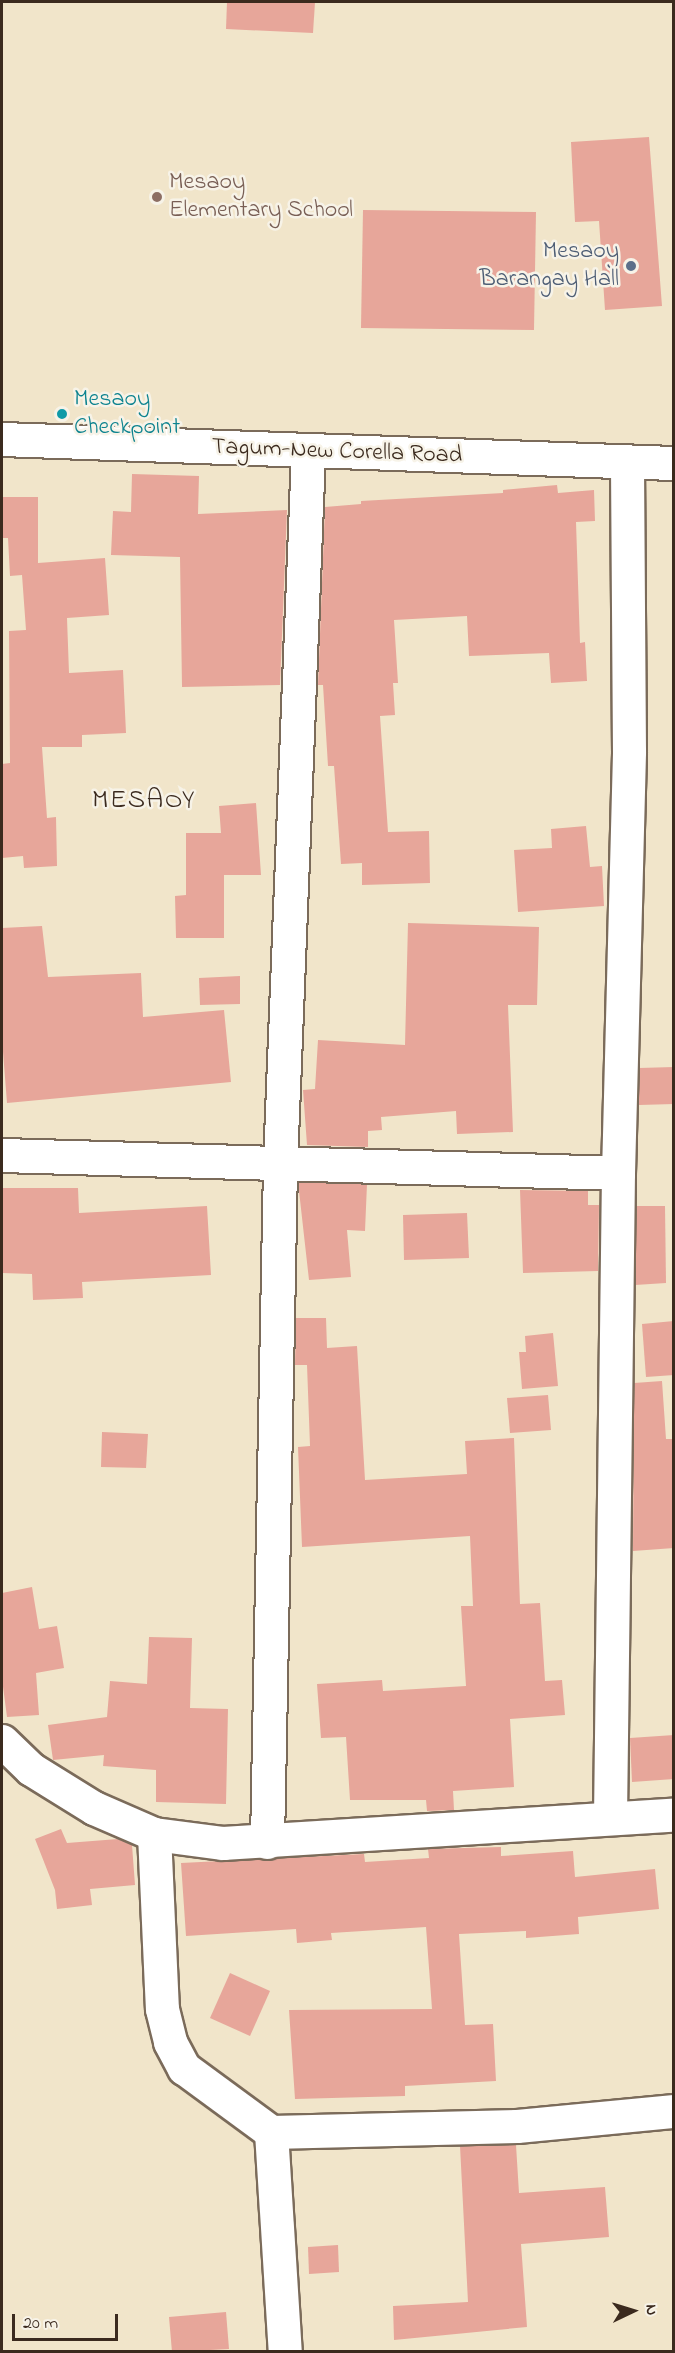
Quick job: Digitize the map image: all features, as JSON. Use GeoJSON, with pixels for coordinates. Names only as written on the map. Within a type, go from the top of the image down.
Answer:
{"type":"FeatureCollection","features":[{"type":"Feature","properties":{"kind":"street","name":"Tagum-New Corella Road"},"geometry":{"type":"LineString","coordinates":[[2,439],[308,452],[674,463]]}},
{"type":"Feature","properties":{"kind":"street"},"geometry":{"type":"LineString","coordinates":[[267,1842],[280,1163],[308,452]]}},
{"type":"Feature","properties":{"kind":"street"},"geometry":{"type":"LineString","coordinates":[[610,1818],[618,1173],[629,751],[627,461]]}},
{"type":"Feature","properties":{"kind":"street"},"geometry":{"type":"LineString","coordinates":[[2,1155],[618,1173]]}},
{"type":"Feature","properties":{"kind":"street"},"geometry":{"type":"LineString","coordinates":[[2,1742],[49,1780],[94,1808],[154,1834],[223,1843],[674,1815]]}},
{"type":"Feature","properties":{"kind":"street"},"geometry":{"type":"LineString","coordinates":[[154,1834],[161,1997],[170,2042],[184,2068],[271,2132],[517,2126],[674,2111]]}},
{"type":"Feature","properties":{"kind":"street"},"geometry":{"type":"LineString","coordinates":[[271,2132],[285,2352]]}},
{"type":"Feature","properties":{"kind":"building"},"geometry":{"type":"Polygon","coordinates":[[[227,2],[315,2],[313,33],[226,29],[227,2]]]}},
{"type":"Feature","properties":{"kind":"building"},"geometry":{"type":"Polygon","coordinates":[[[649,137],[662,306],[605,310],[599,221],[575,222],[571,142],[649,137]]]}},
{"type":"Feature","properties":{"kind":"building"},"geometry":{"type":"Polygon","coordinates":[[[363,210],[536,212],[534,330],[361,328],[363,210]]]}},
{"type":"Feature","properties":{"kind":"building"},"geometry":{"type":"Polygon","coordinates":[[[132,474],[199,476],[198,514],[287,510],[280,685],[182,687],[180,557],[111,555],[113,511],[131,512],[132,474]]]}},
{"type":"Feature","properties":{"kind":"building"},"geometry":{"type":"Polygon","coordinates":[[[557,485],[558,493],[594,490],[595,521],[576,522],[580,643],[585,642],[587,681],[551,683],[549,653],[469,656],[467,616],[394,620],[398,683],[393,683],[395,715],[380,716],[388,832],[429,831],[430,883],[362,885],[362,863],[341,864],[334,766],[328,766],[323,685],[318,685],[325,507],[361,504],[361,501],[503,493],[503,490],[557,485]]]}},
{"type":"Feature","properties":{"kind":"building"},"geometry":{"type":"Polygon","coordinates":[[[2,497],[38,497],[38,563],[105,558],[109,615],[67,618],[69,673],[123,670],[126,733],[82,735],[82,747],[42,747],[47,818],[56,817],[57,866],[24,868],[23,856],[2,858],[2,764],[10,763],[9,631],[26,630],[22,575],[10,576],[8,538],[2,538],[2,497]]]}},
{"type":"Feature","properties":{"kind":"building"},"geometry":{"type":"Polygon","coordinates":[[[256,803],[261,875],[224,875],[224,938],[176,938],[175,896],[186,895],[186,833],[221,833],[219,806],[256,803]]]}},
{"type":"Feature","properties":{"kind":"building"},"geometry":{"type":"Polygon","coordinates":[[[586,826],[590,867],[602,866],[604,906],[518,912],[514,850],[552,848],[551,829],[586,826]]]}},
{"type":"Feature","properties":{"kind":"building"},"geometry":{"type":"Polygon","coordinates":[[[408,923],[539,927],[537,1005],[508,1005],[513,1132],[457,1134],[456,1111],[381,1117],[382,1130],[368,1131],[368,1147],[307,1145],[303,1090],[315,1089],[318,1040],[405,1045],[408,923]]]}},
{"type":"Feature","properties":{"kind":"building"},"geometry":{"type":"Polygon","coordinates":[[[42,926],[48,977],[141,973],[143,1017],[224,1010],[231,1082],[7,1103],[2,1039],[2,928],[42,926]]]}},
{"type":"Feature","properties":{"kind":"building"},"geometry":{"type":"Polygon","coordinates":[[[240,976],[240,1004],[200,1005],[199,978],[240,976]]]}},
{"type":"Feature","properties":{"kind":"building"},"geometry":{"type":"Polygon","coordinates":[[[674,1067],[674,1104],[639,1105],[639,1068],[674,1067]]]}},
{"type":"Feature","properties":{"kind":"building"},"geometry":{"type":"Polygon","coordinates":[[[298,1182],[367,1184],[365,1231],[347,1230],[351,1277],[309,1280],[298,1182]]]}},
{"type":"Feature","properties":{"kind":"building"},"geometry":{"type":"Polygon","coordinates":[[[2,1188],[78,1188],[79,1213],[207,1206],[211,1275],[82,1282],[83,1298],[33,1300],[32,1274],[2,1273],[2,1188]]]}},
{"type":"Feature","properties":{"kind":"building"},"geometry":{"type":"Polygon","coordinates":[[[520,1190],[588,1191],[588,1205],[599,1205],[598,1271],[523,1273],[520,1190]]]}},
{"type":"Feature","properties":{"kind":"building"},"geometry":{"type":"Polygon","coordinates":[[[636,1206],[665,1206],[666,1283],[635,1285],[636,1206]]]}},
{"type":"Feature","properties":{"kind":"building"},"geometry":{"type":"Polygon","coordinates":[[[467,1213],[469,1258],[404,1260],[403,1215],[467,1213]]]}},
{"type":"Feature","properties":{"kind":"building"},"geometry":{"type":"Polygon","coordinates":[[[296,1318],[326,1318],[327,1348],[357,1346],[365,1480],[467,1474],[465,1441],[514,1438],[520,1604],[540,1603],[545,1681],[562,1680],[565,1715],[510,1719],[514,1787],[453,1791],[454,1810],[427,1811],[426,1800],[350,1800],[346,1737],[321,1738],[317,1684],[382,1680],[383,1691],[466,1686],[461,1606],[473,1606],[470,1536],[302,1547],[298,1447],[310,1446],[307,1365],[295,1365],[296,1318]]]}},
{"type":"Feature","properties":{"kind":"building"},"geometry":{"type":"Polygon","coordinates":[[[674,1321],[674,1375],[646,1377],[642,1324],[674,1321]]]}},
{"type":"Feature","properties":{"kind":"building"},"geometry":{"type":"Polygon","coordinates":[[[553,1333],[558,1386],[522,1389],[519,1352],[526,1352],[525,1336],[553,1333]]]}},
{"type":"Feature","properties":{"kind":"building"},"geometry":{"type":"Polygon","coordinates":[[[662,1381],[666,1439],[674,1439],[674,1548],[633,1551],[634,1383],[662,1381]]]}},
{"type":"Feature","properties":{"kind":"building"},"geometry":{"type":"Polygon","coordinates":[[[548,1395],[551,1430],[510,1433],[507,1398],[548,1395]]]}},
{"type":"Feature","properties":{"kind":"building"},"geometry":{"type":"Polygon","coordinates":[[[102,1432],[148,1434],[146,1468],[101,1467],[102,1432]]]}},
{"type":"Feature","properties":{"kind":"building"},"geometry":{"type":"Polygon","coordinates":[[[32,1587],[39,1629],[57,1626],[64,1668],[36,1673],[39,1715],[7,1717],[2,1679],[2,1593],[32,1587]]]}},
{"type":"Feature","properties":{"kind":"building"},"geometry":{"type":"Polygon","coordinates":[[[149,1637],[192,1638],[190,1708],[228,1709],[226,1804],[156,1802],[156,1770],[103,1766],[104,1755],[53,1760],[48,1725],[107,1717],[110,1681],[147,1684],[149,1637]]]}},
{"type":"Feature","properties":{"kind":"building"},"geometry":{"type":"Polygon","coordinates":[[[674,1735],[674,1779],[632,1782],[630,1738],[674,1735]]]}},
{"type":"Feature","properties":{"kind":"building"},"geometry":{"type":"Polygon","coordinates":[[[61,1829],[67,1843],[118,1839],[132,1845],[135,1885],[90,1889],[92,1905],[57,1909],[55,1890],[35,1839],[61,1829]]]}},
{"type":"Feature","properties":{"kind":"building"},"geometry":{"type":"Polygon","coordinates":[[[501,1847],[501,1856],[573,1851],[575,1877],[655,1869],[659,1909],[578,1917],[579,1934],[526,1938],[526,1931],[459,1934],[465,2025],[493,2024],[496,2081],[405,2086],[405,2096],[295,2099],[289,2010],[432,2009],[426,1927],[331,1933],[332,1940],[297,1943],[296,1929],[186,1936],[181,1863],[364,1854],[365,1862],[429,1858],[428,1849],[501,1847]]]}},
{"type":"Feature","properties":{"kind":"building"},"geometry":{"type":"Polygon","coordinates":[[[230,1973],[270,1991],[250,2036],[210,2018],[230,1973]]]}},
{"type":"Feature","properties":{"kind":"building"},"geometry":{"type":"Polygon","coordinates":[[[516,2145],[519,2193],[605,2187],[609,2237],[521,2244],[527,2327],[394,2340],[393,2306],[468,2302],[460,2146],[516,2145]]]}},
{"type":"Feature","properties":{"kind":"building"},"geometry":{"type":"Polygon","coordinates":[[[338,2245],[339,2272],[309,2274],[308,2247],[338,2245]]]}},
{"type":"Feature","properties":{"kind":"building"},"geometry":{"type":"Polygon","coordinates":[[[226,2312],[229,2349],[172,2352],[169,2317],[226,2312]]]}},
{"type":"Feature","properties":{"kind":"place","name":"Mesaoy Elementary School"},"geometry":{"type":"Point","coordinates":[157,197]}},
{"type":"Feature","properties":{"kind":"place","name":"Mesaoy Barangay Hall"},"geometry":{"type":"Point","coordinates":[631,266]}},
{"type":"Feature","properties":{"kind":"place","name":"Mesaoy Checkpoint"},"geometry":{"type":"Point","coordinates":[62,414]}},
{"type":"Feature","properties":{"kind":"district","name":"MESAOY"},"geometry":{"type":"Point","coordinates":[144,801]}}]}
